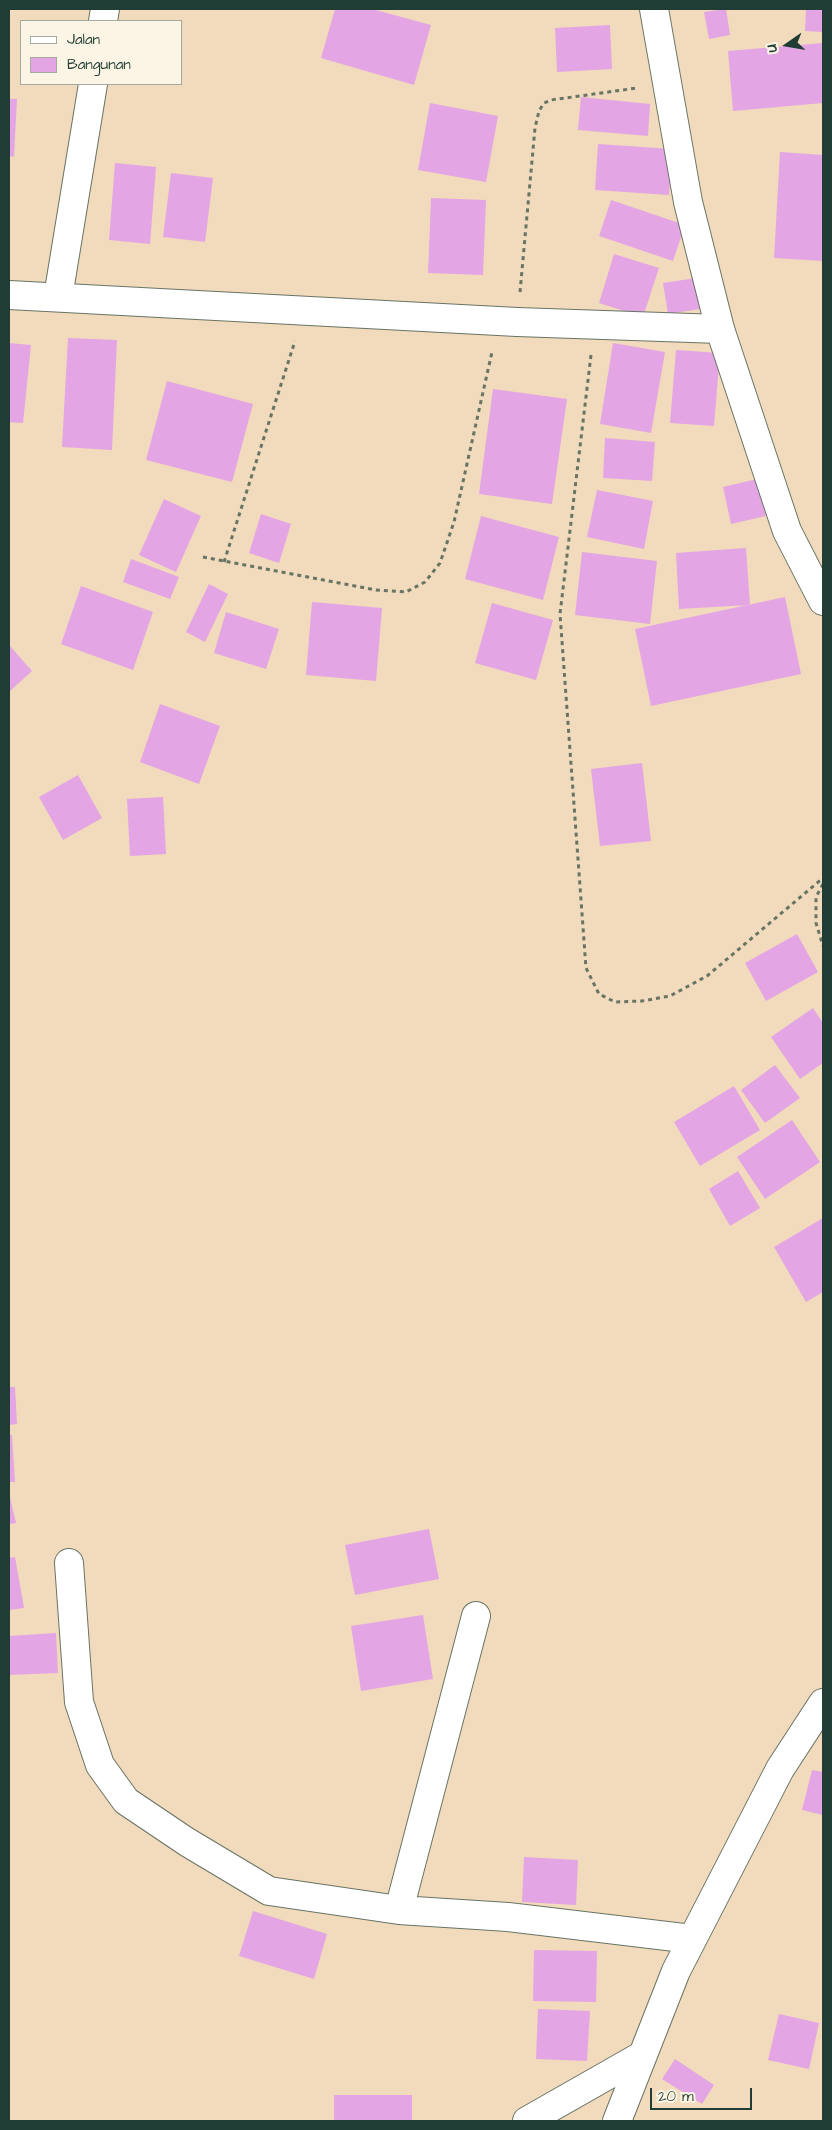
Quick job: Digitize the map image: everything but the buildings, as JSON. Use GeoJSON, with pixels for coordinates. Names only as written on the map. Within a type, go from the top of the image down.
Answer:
{"type":"FeatureCollection","features":[{"type":"Feature","properties":{"kind":"street"},"geometry":{"type":"LineString","coordinates":[[654,9],[688,202],[720,329],[787,531],[823,601]]}},
{"type":"Feature","properties":{"kind":"street"},"geometry":{"type":"LineString","coordinates":[[58,297],[93,85]]}},
{"type":"Feature","properties":{"kind":"street"},"geometry":{"type":"LineString","coordinates":[[9,295],[508,322],[720,329]]}},
{"type":"Feature","properties":{"kind":"street"},"geometry":{"type":"LineString","coordinates":[[69,1563],[79,1702],[100,1765],[126,1801],[187,1842],[269,1891],[400,1910],[508,1917],[692,1939]]}},
{"type":"Feature","properties":{"kind":"street"},"geometry":{"type":"LineString","coordinates":[[400,1910],[476,1616]]}},
{"type":"Feature","properties":{"kind":"street"},"geometry":{"type":"LineString","coordinates":[[617,2121],[676,1970],[780,1769],[823,1703]]}},
{"type":"Feature","properties":{"kind":"street"},"geometry":{"type":"LineString","coordinates":[[527,2121],[643,2055]]}},
{"type":"Feature","properties":{"kind":"path"},"geometry":{"type":"LineString","coordinates":[[203,557],[376,590],[406,592],[425,582],[440,563],[454,522],[508,322],[539,111],[544,103],[551,100],[667,84]]}},
{"type":"Feature","properties":{"kind":"path"},"geometry":{"type":"LineString","coordinates":[[224,562],[305,310]]}},
{"type":"Feature","properties":{"kind":"path"},"geometry":{"type":"LineString","coordinates":[[595,324],[560,614],[586,968],[600,994],[615,1002],[642,1001],[670,996],[707,976],[823,878]]}},
{"type":"Feature","properties":{"kind":"path"},"geometry":{"type":"LineString","coordinates":[[823,884],[816,897],[816,923],[823,946]]}}]}
